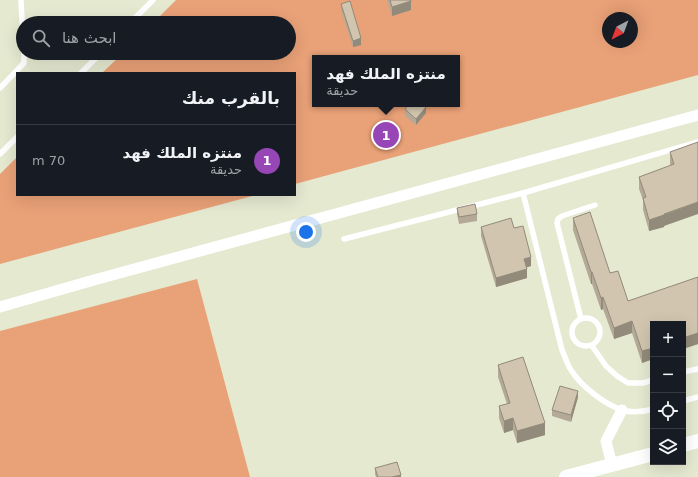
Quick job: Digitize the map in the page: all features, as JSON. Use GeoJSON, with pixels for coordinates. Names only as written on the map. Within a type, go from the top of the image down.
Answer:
{"type":"FeatureCollection","features":[{"type":"Feature","properties":{"kind":"street"},"geometry":{"type":"LineString","coordinates":[[0,307],[698,115]]}},
{"type":"Feature","properties":{"kind":"street"},"geometry":{"type":"LineString","coordinates":[[612,465],[606,441],[622,410]]}},
{"type":"Feature","properties":{"kind":"street"},"geometry":{"type":"LineString","coordinates":[[686,444],[698,441]]}},
{"type":"Feature","properties":{"kind":"street"},"geometry":{"type":"LineString","coordinates":[[566,477],[650,455]]}},
{"type":"Feature","properties":{"kind":"lane"},"geometry":{"type":"LineString","coordinates":[[21,0],[22,16]]}},
{"type":"Feature","properties":{"kind":"lane"},"geometry":{"type":"LineString","coordinates":[[137,16],[153,0]]}},
{"type":"Feature","properties":{"kind":"lane"},"geometry":{"type":"LineString","coordinates":[[0,88],[24,63],[24,60]]}},
{"type":"Feature","properties":{"kind":"lane"},"geometry":{"type":"LineString","coordinates":[[82,72],[93,60]]}},
{"type":"Feature","properties":{"kind":"lane"},"geometry":{"type":"LineString","coordinates":[[0,154],[16,138]]}},
{"type":"Feature","properties":{"kind":"lane"},"geometry":{"type":"LineString","coordinates":[[344,238],[523,193],[698,142]]}},
{"type":"Feature","properties":{"kind":"lane"},"geometry":{"type":"LineString","coordinates":[[523,193],[562,350],[570,370],[585,387],[602,400],[622,410],[632,412],[650,410]]}},
{"type":"Feature","properties":{"kind":"lane"},"geometry":{"type":"LineString","coordinates":[[581,319],[557,224],[558,219],[562,216],[595,205]]}},
{"type":"Feature","properties":{"kind":"lane"},"geometry":{"type":"LineString","coordinates":[[587,318],[598,324],[600,336],[597,342],[592,346],[586,347],[580,345],[575,341],[572,335],[573,328],[581,319],[587,318]]}},
{"type":"Feature","properties":{"kind":"lane"},"geometry":{"type":"LineString","coordinates":[[592,346],[606,366],[628,383],[650,381]]}},
{"type":"Feature","properties":{"kind":"lane"},"geometry":{"type":"LineString","coordinates":[[686,371],[698,369]]}},
{"type":"Feature","properties":{"kind":"lane"},"geometry":{"type":"LineString","coordinates":[[686,400],[698,397]]}},
{"type":"Feature","properties":{"kind":"shaded area"},"geometry":{"type":"Polygon","coordinates":[[[176,0],[698,0],[698,75],[296,184],[296,72],[103,72],[116,60],[296,60],[296,16],[160,16],[176,0]]]}},
{"type":"Feature","properties":{"kind":"shaded area"},"geometry":{"type":"Polygon","coordinates":[[[16,158],[16,196],[252,196],[0,264],[0,174],[16,158]]]}},
{"type":"Feature","properties":{"kind":"shaded area"},"geometry":{"type":"Polygon","coordinates":[[[197,279],[250,477],[0,477],[0,331],[197,279]]]}},
{"type":"Feature","properties":{"kind":"building"},"geometry":{"type":"Polygon","coordinates":[[[390,0],[411,0],[411,1],[392,7],[390,0]]]}},
{"type":"Feature","properties":{"kind":"building"},"geometry":{"type":"Polygon","coordinates":[[[350,1],[361,38],[353,41],[341,4],[350,1]]]}},
{"type":"Feature","properties":{"kind":"building"},"geometry":{"type":"Polygon","coordinates":[[[407,107],[426,107],[416,119],[405,109],[407,107]]]}},
{"type":"Feature","properties":{"kind":"building"},"geometry":{"type":"Polygon","coordinates":[[[698,142],[698,202],[649,220],[643,198],[646,197],[639,177],[674,164],[670,152],[698,142]]]}},
{"type":"Feature","properties":{"kind":"building"},"geometry":{"type":"Polygon","coordinates":[[[475,204],[477,214],[459,217],[457,208],[475,204]]]}},
{"type":"Feature","properties":{"kind":"building"},"geometry":{"type":"Polygon","coordinates":[[[590,212],[610,273],[618,271],[628,301],[698,277],[698,333],[686,337],[686,321],[650,321],[650,349],[642,351],[632,321],[614,328],[603,297],[601,298],[591,272],[573,218],[590,212]]]}},
{"type":"Feature","properties":{"kind":"building"},"geometry":{"type":"Polygon","coordinates":[[[511,218],[514,228],[523,226],[531,257],[524,259],[527,269],[496,278],[481,227],[511,218]]]}},
{"type":"Feature","properties":{"kind":"building"},"geometry":{"type":"Polygon","coordinates":[[[523,357],[545,423],[517,431],[513,418],[504,421],[499,406],[510,403],[498,365],[523,357]]]}},
{"type":"Feature","properties":{"kind":"building"},"geometry":{"type":"Polygon","coordinates":[[[560,386],[578,391],[571,415],[552,410],[560,386]]]}},
{"type":"Feature","properties":{"kind":"building"},"geometry":{"type":"Polygon","coordinates":[[[397,462],[401,475],[392,477],[378,477],[375,468],[397,462]]]}},
{"type":"Feature","properties":{"kind":"place","name":"منتزه الملك فهد"},"geometry":{"type":"Point","coordinates":[386,135]}}]}
